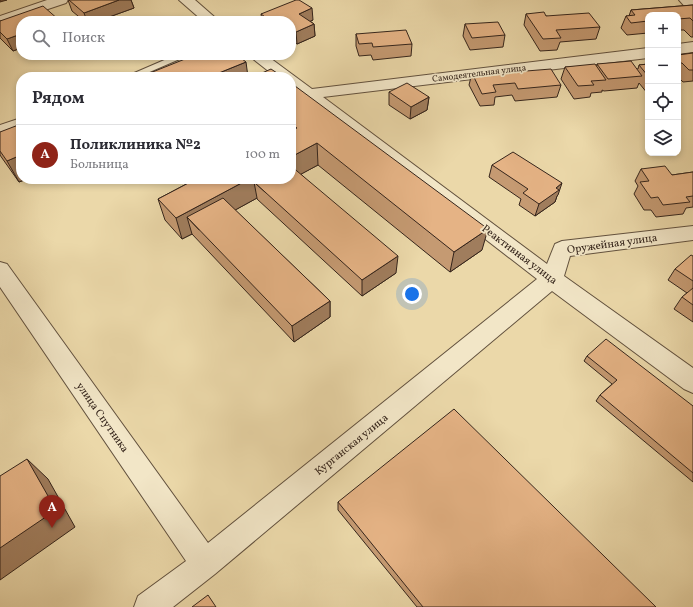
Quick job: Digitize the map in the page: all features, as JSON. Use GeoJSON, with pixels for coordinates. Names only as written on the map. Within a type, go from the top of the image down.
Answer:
{"type":"FeatureCollection","features":[{"type":"Feature","properties":{"kind":"street"},"geometry":{"type":"LineString","coordinates":[[0,21],[62,0]]}},
{"type":"Feature","properties":{"kind":"street"},"geometry":{"type":"LineString","coordinates":[[186,0],[206,16]]}},
{"type":"Feature","properties":{"kind":"street"},"geometry":{"type":"LineString","coordinates":[[686,0],[693,7]]}},
{"type":"Feature","properties":{"kind":"street"},"geometry":{"type":"LineString","coordinates":[[681,49],[693,47]]}},
{"type":"Feature","properties":{"kind":"street","name":"Самодеятельная улица"},"geometry":{"type":"LineString","coordinates":[[309,94],[645,53]]}},
{"type":"Feature","properties":{"kind":"street"},"geometry":{"type":"LineString","coordinates":[[263,60],[279,72]]}},
{"type":"Feature","properties":{"kind":"street","name":"Реактивная улица"},"geometry":{"type":"LineString","coordinates":[[296,85],[552,279],[693,382]]}},
{"type":"Feature","properties":{"kind":"street","name":"Оружейная улица"},"geometry":{"type":"LineString","coordinates":[[552,279],[562,249],[693,233]]}},
{"type":"Feature","properties":{"kind":"street","name":"улица Спутника"},"geometry":{"type":"LineString","coordinates":[[0,270],[205,564]]}},
{"type":"Feature","properties":{"kind":"street","name":"Курганская улица"},"geometry":{"type":"LineString","coordinates":[[149,607],[205,564],[552,279]]}},
{"type":"Feature","properties":{"kind":"lane"},"geometry":{"type":"LineString","coordinates":[[142,72],[172,60]]}},
{"type":"Feature","properties":{"kind":"lane"},"geometry":{"type":"LineString","coordinates":[[0,129],[16,122]]}},
{"type":"Feature","properties":{"kind":"building"},"geometry":{"type":"Polygon","coordinates":[[[69,0],[119,0],[84,13],[69,0]]]}},
{"type":"Feature","properties":{"kind":"building"},"geometry":{"type":"Polygon","coordinates":[[[299,0],[312,8],[299,14],[314,24],[296,32],[296,16],[264,16],[261,14],[299,0]]]}},
{"type":"Feature","properties":{"kind":"building"},"geometry":{"type":"Polygon","coordinates":[[[693,5],[693,21],[690,18],[681,19],[681,12],[645,12],[645,21],[631,23],[626,16],[635,15],[631,10],[693,5]]]}},
{"type":"Feature","properties":{"kind":"building"},"geometry":{"type":"Polygon","coordinates":[[[43,6],[54,16],[16,16],[16,36],[7,39],[0,32],[0,21],[43,6]]]}},
{"type":"Feature","properties":{"kind":"building"},"geometry":{"type":"Polygon","coordinates":[[[544,12],[546,16],[589,13],[600,27],[556,30],[561,38],[543,39],[526,14],[544,12]]]}},
{"type":"Feature","properties":{"kind":"building"},"geometry":{"type":"Polygon","coordinates":[[[498,22],[505,35],[472,38],[465,24],[498,22]]]}},
{"type":"Feature","properties":{"kind":"building"},"geometry":{"type":"Polygon","coordinates":[[[406,30],[412,44],[373,47],[372,43],[359,44],[356,34],[406,30]]]}},
{"type":"Feature","properties":{"kind":"building"},"geometry":{"type":"Polygon","coordinates":[[[693,53],[693,70],[689,70],[681,63],[681,55],[693,53]]]}},
{"type":"Feature","properties":{"kind":"building"},"geometry":{"type":"Polygon","coordinates":[[[182,60],[243,60],[246,62],[221,72],[152,72],[182,60]]]}},
{"type":"Feature","properties":{"kind":"building"},"geometry":{"type":"Polygon","coordinates":[[[631,61],[642,76],[608,79],[597,64],[631,61]]]}},
{"type":"Feature","properties":{"kind":"building"},"geometry":{"type":"Polygon","coordinates":[[[595,64],[606,80],[591,81],[594,85],[578,86],[565,67],[595,64]]]}},
{"type":"Feature","properties":{"kind":"building"},"geometry":{"type":"Polygon","coordinates":[[[645,64],[645,72],[639,65],[645,64]]]}},
{"type":"Feature","properties":{"kind":"building"},"geometry":{"type":"Polygon","coordinates":[[[271,69],[276,72],[264,72],[271,69]]]}},
{"type":"Feature","properties":{"kind":"building"},"geometry":{"type":"Polygon","coordinates":[[[551,69],[561,85],[518,89],[515,83],[493,85],[496,92],[482,94],[472,73],[487,71],[489,74],[551,69]]]}},
{"type":"Feature","properties":{"kind":"building"},"geometry":{"type":"Polygon","coordinates":[[[407,83],[429,97],[411,107],[389,92],[407,83]]]}},
{"type":"Feature","properties":{"kind":"building"},"geometry":{"type":"Polygon","coordinates":[[[296,87],[488,229],[454,252],[317,143],[296,154],[296,87]]]}},
{"type":"Feature","properties":{"kind":"building"},"geometry":{"type":"Polygon","coordinates":[[[16,126],[16,157],[7,161],[0,151],[0,132],[16,126]]]}},
{"type":"Feature","properties":{"kind":"building"},"geometry":{"type":"Polygon","coordinates":[[[513,152],[562,183],[556,188],[559,190],[539,204],[523,193],[528,189],[492,165],[513,152]]]}},
{"type":"Feature","properties":{"kind":"building"},"geometry":{"type":"Polygon","coordinates":[[[665,166],[672,175],[693,172],[693,196],[686,197],[690,202],[663,205],[658,197],[651,198],[640,182],[649,181],[641,169],[665,166]]]}},
{"type":"Feature","properties":{"kind":"building"},"geometry":{"type":"Polygon","coordinates":[[[296,170],[398,256],[362,280],[256,184],[296,184],[296,170]]]}},
{"type":"Feature","properties":{"kind":"building"},"geometry":{"type":"Polygon","coordinates":[[[186,184],[240,184],[176,218],[158,199],[186,184]]]}},
{"type":"Feature","properties":{"kind":"building"},"geometry":{"type":"Polygon","coordinates":[[[223,198],[330,301],[292,326],[187,217],[223,198]]]}},
{"type":"Feature","properties":{"kind":"building"},"geometry":{"type":"Polygon","coordinates":[[[691,255],[693,256],[693,281],[675,269],[691,255]]]}},
{"type":"Feature","properties":{"kind":"building"},"geometry":{"type":"Polygon","coordinates":[[[693,288],[693,305],[682,297],[693,288]]]}},
{"type":"Feature","properties":{"kind":"building"},"geometry":{"type":"Polygon","coordinates":[[[606,339],[693,406],[693,473],[600,395],[617,380],[587,356],[606,339]]]}},
{"type":"Feature","properties":{"kind":"building"},"geometry":{"type":"Polygon","coordinates":[[[454,409],[656,607],[423,607],[338,502],[454,409]]]}},
{"type":"Feature","properties":{"kind":"building"},"geometry":{"type":"Polygon","coordinates":[[[27,459],[56,510],[0,548],[0,476],[27,459]]]}},
{"type":"Feature","properties":{"kind":"building"},"geometry":{"type":"Polygon","coordinates":[[[208,595],[216,607],[192,607],[208,595]]]}},
{"type":"Feature","properties":{"kind":"place","name":"Поликлиника №2"},"geometry":{"type":"Point","coordinates":[52,528]}}]}
